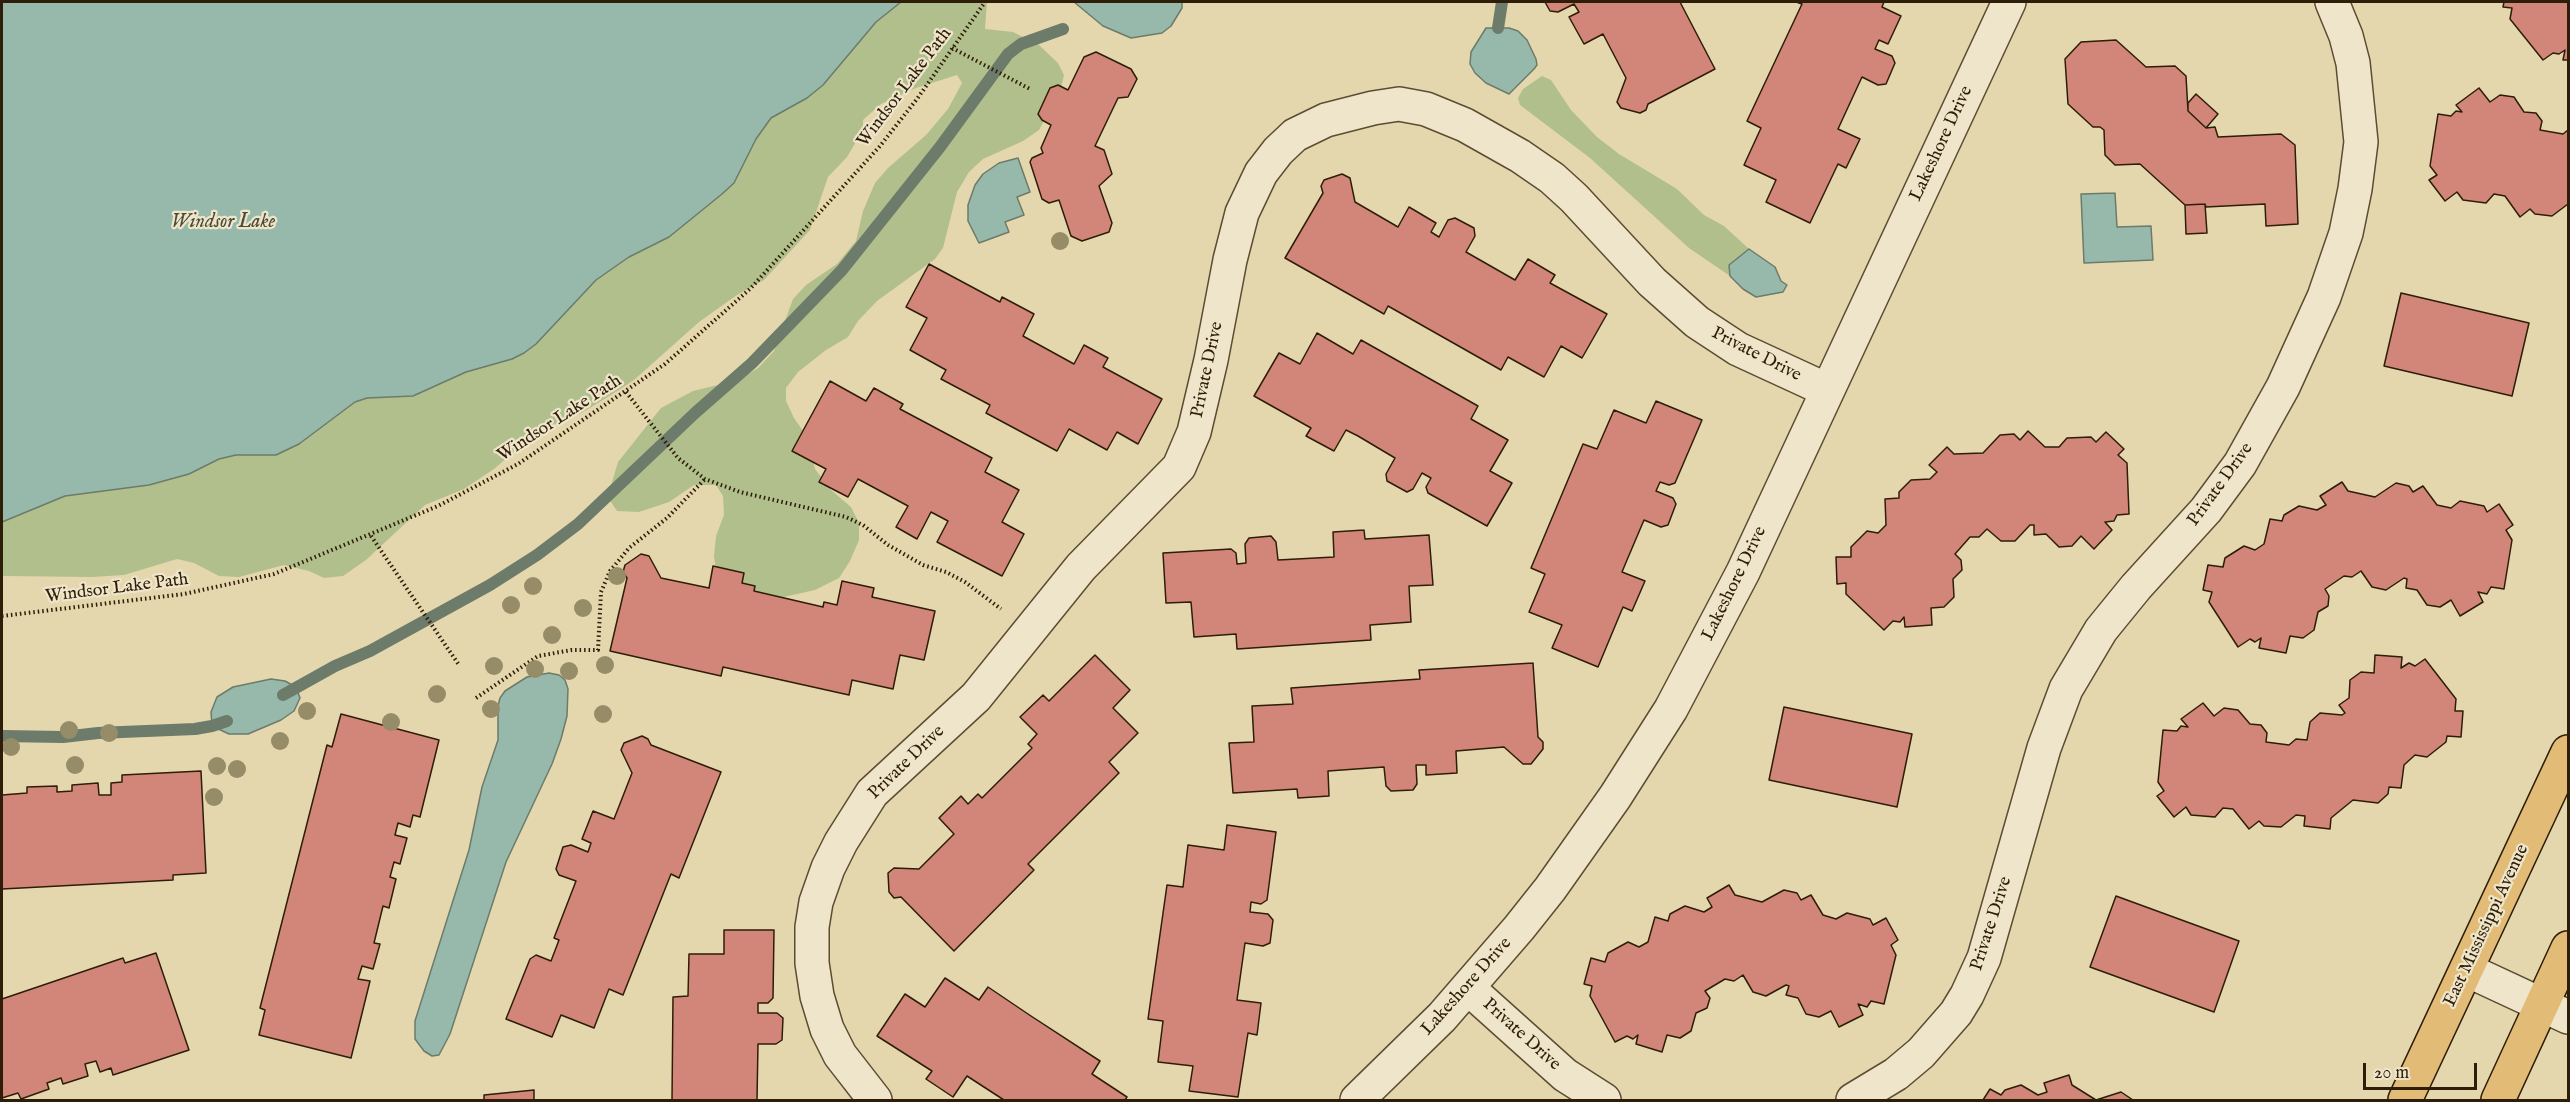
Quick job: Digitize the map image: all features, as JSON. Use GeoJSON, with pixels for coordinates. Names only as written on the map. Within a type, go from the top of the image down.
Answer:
{"type":"FeatureCollection","features":[{"type":"Feature","properties":{"kind":"main road","name":"East Mississippi Avenue"},"geometry":{"type":"LineString","coordinates":[[2405,1101],[2568,752]]}},
{"type":"Feature","properties":{"kind":"main road"},"geometry":{"type":"LineString","coordinates":[[2498,1101],[2555,1010],[2568,948]]}},
{"type":"Feature","properties":{"kind":"street","name":"Lakeshore Drive"},"geometry":{"type":"LineString","coordinates":[[1358,1101],[1468,988],[1555,882],[1615,797],[1671,709],[1728,603],[2009,2]]}},
{"type":"Feature","properties":{"kind":"street","name":"Private Drive"},"geometry":{"type":"LineString","coordinates":[[1853,1101],[1896,1074],[1921,1053],[1956,1013],[1967,995],[1987,947],[2044,748],[2066,689],[2101,630],[2136,587],[2206,510],[2240,464],[2283,387],[2324,297],[2346,232],[2355,189],[2361,142],[2353,63],[2346,36],[2332,2]]}},
{"type":"Feature","properties":{"kind":"street","name":"Private Drive"},"geometry":{"type":"LineString","coordinates":[[875,1101],[847,1067],[833,1043],[821,1013],[813,973],[812,944],[814,915],[821,888],[841,842],[872,793],[965,708],[992,679],[1081,567],[1172,475],[1184,458],[1200,407],[1230,260],[1251,192],[1272,158],[1288,141],[1304,130],[1326,120],[1373,108],[1399,104],[1438,113],[1526,159],[1557,183],[1652,282],[1697,322],[1738,349],[1827,390]]}},
{"type":"Feature","properties":{"kind":"street"},"geometry":{"type":"LineString","coordinates":[[2467,970],[2555,1010]]}},
{"type":"Feature","properties":{"kind":"street","name":"Private Drive"},"geometry":{"type":"LineString","coordinates":[[1468,988],[1565,1075],[1604,1101]]}},
{"type":"Feature","properties":{"kind":"path","name":"Windsor Lake Path"},"geometry":{"type":"LineString","coordinates":[[2,616],[184,594],[274,574],[371,536],[500,475],[626,392],[699,336],[750,289],[880,146],[917,99],[985,2]]}},
{"type":"Feature","properties":{"kind":"path"},"geometry":{"type":"LineString","coordinates":[[952,48],[1030,89]]}},
{"type":"Feature","properties":{"kind":"path"},"geometry":{"type":"LineString","coordinates":[[626,392],[678,458],[705,479],[740,492],[846,517],[863,525],[888,545],[923,565],[946,572],[981,592],[1027,634]]}},
{"type":"Feature","properties":{"kind":"path"},"geometry":{"type":"LineString","coordinates":[[476,698],[538,656],[572,650],[598,650],[601,592],[610,571],[629,548],[667,518],[705,479]]}},
{"type":"Feature","properties":{"kind":"path"},"geometry":{"type":"LineString","coordinates":[[371,536],[459,665]]}},
{"type":"Feature","properties":{"kind":"green space"},"geometry":{"type":"Polygon","coordinates":[[[875,2],[987,2],[985,29],[1013,32],[1039,45],[1058,63],[1064,75],[1060,92],[1039,130],[1023,141],[983,159],[969,172],[957,192],[943,248],[935,259],[877,301],[858,321],[848,337],[826,350],[798,372],[786,388],[786,401],[794,418],[808,438],[815,469],[831,490],[851,507],[859,523],[859,540],[850,561],[839,578],[815,590],[766,601],[716,570],[714,556],[716,536],[724,515],[723,496],[716,485],[694,485],[669,502],[639,512],[617,511],[609,499],[610,489],[618,462],[661,408],[693,391],[738,380],[758,368],[774,351],[793,299],[806,285],[837,264],[856,241],[863,211],[875,183],[888,168],[926,135],[948,109],[962,83],[957,75],[916,88],[881,104],[863,120],[863,130],[847,157],[828,177],[810,230],[764,280],[737,295],[699,322],[634,380],[580,414],[538,431],[494,469],[464,489],[425,505],[366,560],[343,576],[324,578],[309,571],[284,565],[239,577],[219,576],[194,563],[177,559],[124,575],[2,576],[2,510],[725,166],[875,2]]]}},
{"type":"Feature","properties":{"kind":"green space"},"geometry":{"type":"Polygon","coordinates":[[[1542,76],[1551,80],[1571,110],[1597,137],[1619,154],[1677,189],[1704,215],[1724,226],[1749,249],[1729,272],[1730,276],[1689,248],[1590,158],[1520,105],[1518,98],[1523,89],[1542,76]]]}},
{"type":"Feature","properties":{"kind":"water","name":"Windsor Lake"},"geometry":{"type":"Polygon","coordinates":[[[2,2],[901,2],[876,22],[823,85],[807,98],[771,118],[756,139],[734,183],[669,237],[629,257],[596,280],[536,344],[524,353],[512,359],[466,372],[413,396],[367,398],[355,402],[299,444],[276,455],[236,455],[219,459],[189,474],[149,485],[65,496],[2,522],[2,2]]]}},
{"type":"Feature","properties":{"kind":"water"},"geometry":{"type":"Polygon","coordinates":[[[1074,2],[1182,2],[1182,8],[1171,26],[1162,33],[1131,38],[1103,26],[1074,2]]]}},
{"type":"Feature","properties":{"kind":"water"},"geometry":{"type":"Polygon","coordinates":[[[1486,28],[1509,28],[1518,31],[1527,40],[1536,59],[1537,65],[1534,69],[1509,94],[1486,83],[1475,73],[1470,64],[1471,52],[1486,28]]]}},
{"type":"Feature","properties":{"kind":"water"},"geometry":{"type":"Polygon","coordinates":[[[1018,158],[1030,192],[1017,197],[1024,215],[1005,222],[1009,232],[979,243],[968,221],[968,205],[975,185],[983,174],[999,163],[1018,158]]]}},
{"type":"Feature","properties":{"kind":"water"},"geometry":{"type":"Polygon","coordinates":[[[2115,193],[2117,227],[2151,226],[2153,260],[2084,263],[2081,194],[2115,193]]]}},
{"type":"Feature","properties":{"kind":"water"},"geometry":{"type":"Polygon","coordinates":[[[1749,249],[1775,267],[1781,281],[1787,285],[1783,292],[1756,297],[1743,289],[1730,276],[1729,265],[1749,249]]]}},
{"type":"Feature","properties":{"kind":"water"},"geometry":{"type":"Polygon","coordinates":[[[549,673],[559,675],[565,680],[568,689],[567,716],[561,739],[552,764],[506,862],[450,1034],[439,1055],[432,1056],[424,1051],[415,1039],[415,1021],[469,850],[482,787],[498,740],[500,698],[505,691],[527,677],[549,673]]]}},
{"type":"Feature","properties":{"kind":"water"},"geometry":{"type":"Polygon","coordinates":[[[271,679],[285,681],[296,687],[300,698],[294,711],[281,720],[248,734],[229,734],[212,726],[211,712],[217,697],[233,687],[271,679]]]}},
{"type":"Feature","properties":{"kind":"building"},"geometry":{"type":"Polygon","coordinates":[[[1545,2],[1680,2],[1715,69],[1648,104],[1646,110],[1640,113],[1621,108],[1617,102],[1626,78],[1603,34],[1584,44],[1569,17],[1579,12],[1574,4],[1558,12],[1550,11],[1545,2]]]}},
{"type":"Feature","properties":{"kind":"building"},"geometry":{"type":"Polygon","coordinates":[[[1796,2],[1884,2],[1882,7],[1901,16],[1888,44],[1879,40],[1875,49],[1892,56],[1895,63],[1886,84],[1878,85],[1862,77],[1838,129],[1860,139],[1846,168],[1838,164],[1810,223],[1766,202],[1776,180],[1744,165],[1761,128],[1747,121],[1802,4],[1796,2]]]}},
{"type":"Feature","properties":{"kind":"building"},"geometry":{"type":"Polygon","coordinates":[[[2504,2],[2568,2],[2568,60],[2563,60],[2565,50],[2559,54],[2553,53],[2543,60],[2510,19],[2512,8],[2503,7],[2504,2]]]}},
{"type":"Feature","properties":{"kind":"building"},"geometry":{"type":"Polygon","coordinates":[[[2116,40],[2146,67],[2175,66],[2186,76],[2188,111],[2206,128],[2215,127],[2218,137],[2281,134],[2295,145],[2298,224],[2266,226],[2265,204],[2206,207],[2205,204],[2185,205],[2140,164],[2115,165],[2105,155],[2104,130],[2100,127],[2093,127],[2068,104],[2065,59],[2081,42],[2116,40]]]}},
{"type":"Feature","properties":{"kind":"building"},"geometry":{"type":"Polygon","coordinates":[[[1096,52],[1131,69],[1137,79],[1128,97],[1118,98],[1095,146],[1104,150],[1112,174],[1099,186],[1112,223],[1109,232],[1082,241],[1071,236],[1059,200],[1049,203],[1042,199],[1030,162],[1032,158],[1043,153],[1041,148],[1051,125],[1042,120],[1038,114],[1050,88],[1058,85],[1068,90],[1084,57],[1096,52]]]}},
{"type":"Feature","properties":{"kind":"building"},"geometry":{"type":"Polygon","coordinates":[[[2479,88],[2490,102],[2500,95],[2514,97],[2524,112],[2536,113],[2542,121],[2540,130],[2563,134],[2568,130],[2568,204],[2552,216],[2535,214],[2530,209],[2520,217],[2505,196],[2494,194],[2486,203],[2463,200],[2457,192],[2445,201],[2429,180],[2437,175],[2430,166],[2438,114],[2451,116],[2456,111],[2462,112],[2456,105],[2479,88]]]}},
{"type":"Feature","properties":{"kind":"building"},"geometry":{"type":"Polygon","coordinates":[[[2196,94],[2218,114],[2206,128],[2188,111],[2188,103],[2196,94]]]}},
{"type":"Feature","properties":{"kind":"building"},"geometry":{"type":"Polygon","coordinates":[[[1342,174],[1350,178],[1355,202],[1398,227],[1409,207],[1436,223],[1431,232],[1439,237],[1448,220],[1455,218],[1474,228],[1475,236],[1466,252],[1515,280],[1528,259],[1555,275],[1550,283],[1607,314],[1582,358],[1561,346],[1544,377],[1508,357],[1501,370],[1388,306],[1384,314],[1285,258],[1323,193],[1321,186],[1324,180],[1342,174]]]}},
{"type":"Feature","properties":{"kind":"building"},"geometry":{"type":"Polygon","coordinates":[[[2205,204],[2207,233],[2186,234],[2185,205],[2205,204]]]}},
{"type":"Feature","properties":{"kind":"building"},"geometry":{"type":"Polygon","coordinates":[[[929,264],[1000,302],[1002,297],[1034,314],[1023,336],[1074,364],[1084,345],[1108,358],[1103,367],[1162,399],[1138,444],[1117,432],[1107,450],[1069,429],[1057,451],[986,413],[990,405],[941,379],[946,370],[910,350],[927,318],[906,307],[929,264]]]}},
{"type":"Feature","properties":{"kind":"building"},"geometry":{"type":"Polygon","coordinates":[[[2401,293],[2529,323],[2512,396],[2384,366],[2401,293]]]}},
{"type":"Feature","properties":{"kind":"building"},"geometry":{"type":"Polygon","coordinates":[[[1317,333],[1353,354],[1361,340],[1478,406],[1471,419],[1508,440],[1490,471],[1512,483],[1487,526],[1428,493],[1426,487],[1431,478],[1422,473],[1413,489],[1407,492],[1387,481],[1386,474],[1395,458],[1358,436],[1346,430],[1334,451],[1306,436],[1311,428],[1254,396],[1279,353],[1300,364],[1317,333]]]}},
{"type":"Feature","properties":{"kind":"building"},"geometry":{"type":"Polygon","coordinates":[[[830,381],[866,401],[874,388],[903,404],[900,409],[992,458],[985,472],[1019,490],[1002,522],[1024,534],[1002,576],[937,542],[948,521],[931,512],[917,539],[896,527],[908,506],[858,479],[848,497],[819,482],[826,469],[792,451],[830,381]]]}},
{"type":"Feature","properties":{"kind":"building"},"geometry":{"type":"Polygon","coordinates":[[[1656,401],[1702,420],[1675,483],[1669,485],[1660,482],[1656,491],[1673,498],[1676,504],[1668,525],[1661,527],[1644,520],[1622,572],[1645,581],[1632,611],[1623,607],[1598,667],[1552,648],[1562,625],[1529,612],[1545,574],[1531,568],[1583,444],[1597,449],[1614,410],[1646,423],[1656,401]]]}},
{"type":"Feature","properties":{"kind":"building"},"geometry":{"type":"Polygon","coordinates":[[[2028,431],[2045,447],[2059,447],[2067,438],[2091,437],[2096,442],[2106,432],[2124,449],[2118,455],[2127,463],[2129,514],[2117,515],[2114,521],[2105,522],[2112,530],[2094,549],[2081,536],[2072,546],[2059,547],[2046,534],[2034,535],[2034,525],[2030,525],[2015,541],[2001,541],[1987,529],[1979,537],[1970,537],[1955,554],[1961,560],[1962,570],[1953,579],[1954,597],[1944,607],[1931,608],[1932,625],[1905,627],[1904,617],[1900,622],[1893,621],[1884,630],[1846,594],[1846,583],[1837,584],[1836,557],[1851,557],[1851,547],[1867,531],[1878,533],[1886,525],[1885,499],[1899,498],[1899,492],[1911,480],[1930,479],[1937,472],[1929,465],[1947,447],[1954,454],[1983,453],[2000,435],[2014,434],[2020,440],[2028,431]]]}},
{"type":"Feature","properties":{"kind":"building"},"geometry":{"type":"Polygon","coordinates":[[[2342,482],[2348,491],[2375,497],[2396,483],[2409,486],[2413,492],[2423,486],[2437,505],[2451,508],[2460,501],[2484,506],[2487,512],[2499,504],[2513,525],[2506,530],[2512,540],[2504,589],[2491,587],[2487,594],[2478,592],[2483,602],[2460,616],[2451,600],[2440,607],[2427,605],[2417,590],[2406,588],[2407,579],[2404,578],[2386,590],[2372,587],[2361,571],[2352,577],[2344,576],[2325,589],[2329,596],[2328,606],[2318,612],[2314,630],[2303,638],[2290,636],[2286,653],[2259,648],[2261,638],[2255,642],[2250,639],[2238,647],[2209,602],[2212,592],[2203,590],[2208,565],[2223,567],[2225,558],[2244,546],[2255,550],[2264,544],[2270,519],[2282,521],[2284,515],[2299,506],[2317,510],[2326,505],[2320,496],[2342,482]]]}},
{"type":"Feature","properties":{"kind":"building"},"geometry":{"type":"Polygon","coordinates":[[[1364,530],[1365,539],[1429,535],[1433,585],[1409,586],[1411,622],[1370,625],[1371,640],[1237,649],[1236,634],[1194,637],[1191,602],[1166,603],[1163,553],[1231,549],[1236,553],[1237,564],[1246,563],[1245,544],[1249,538],[1271,536],[1276,542],[1278,560],[1334,557],[1333,532],[1364,530]]]}},
{"type":"Feature","properties":{"kind":"building"},"geometry":{"type":"Polygon","coordinates":[[[641,554],[649,556],[661,578],[709,588],[713,566],[744,573],[742,583],[755,586],[754,591],[823,607],[824,602],[837,605],[842,581],[874,588],[872,597],[935,611],[924,660],[900,655],[893,689],[852,680],[849,695],[723,667],[721,676],[610,651],[627,578],[623,572],[625,565],[641,554]]]}},
{"type":"Feature","properties":{"kind":"building"},"geometry":{"type":"Polygon","coordinates":[[[1095,655],[1130,690],[1113,708],[1138,733],[1109,762],[1119,773],[1028,864],[1034,870],[954,951],[901,897],[894,898],[889,892],[888,873],[894,868],[919,869],[954,834],[939,818],[961,796],[968,804],[978,794],[982,798],[1032,748],[1028,744],[1037,734],[1020,717],[1043,695],[1049,701],[1095,655]]]}},
{"type":"Feature","properties":{"kind":"building"},"geometry":{"type":"Polygon","coordinates":[[[2375,655],[2402,657],[2401,668],[2409,663],[2415,666],[2425,659],[2456,699],[2455,711],[2463,711],[2461,737],[2447,736],[2446,742],[2427,757],[2415,755],[2404,765],[2401,788],[2389,787],[2388,794],[2378,803],[2353,800],[2331,818],[2330,829],[2304,826],[2305,816],[2296,815],[2281,827],[2264,826],[2259,821],[2249,829],[2233,809],[2223,808],[2215,817],[2191,815],[2186,807],[2174,817],[2157,796],[2164,791],[2158,782],[2163,730],[2177,731],[2181,726],[2188,727],[2181,719],[2203,703],[2214,716],[2224,708],[2238,710],[2250,724],[2261,725],[2267,733],[2266,742],[2289,745],[2296,739],[2307,740],[2310,722],[2320,713],[2342,715],[2345,713],[2339,705],[2349,698],[2350,680],[2361,672],[2374,673],[2375,655]]]}},
{"type":"Feature","properties":{"kind":"building"},"geometry":{"type":"Polygon","coordinates":[[[1533,663],[1538,737],[1543,742],[1543,749],[1531,764],[1523,764],[1504,747],[1456,751],[1457,773],[1426,775],[1426,765],[1416,765],[1417,784],[1413,790],[1391,791],[1386,786],[1384,767],[1328,771],[1329,796],[1298,798],[1297,789],[1233,793],[1229,743],[1254,742],[1252,706],[1293,704],[1291,688],[1420,679],[1419,670],[1533,663]]]}},
{"type":"Feature","properties":{"kind":"building"},"geometry":{"type":"Polygon","coordinates":[[[1784,707],[1912,734],[1897,807],[1769,780],[1784,707]]]}},
{"type":"Feature","properties":{"kind":"building"},"geometry":{"type":"Polygon","coordinates":[[[341,714],[439,740],[420,817],[413,815],[410,827],[398,823],[395,835],[407,838],[400,864],[394,862],[390,877],[396,879],[389,908],[383,906],[374,943],[380,944],[373,969],[362,966],[358,979],[370,981],[351,1058],[259,1035],[265,1010],[260,1008],[327,745],[332,747],[341,714]]]}},
{"type":"Feature","properties":{"kind":"building"},"geometry":{"type":"Polygon","coordinates":[[[642,736],[648,739],[651,745],[721,772],[679,878],[671,874],[623,995],[609,989],[594,1028],[561,1015],[552,1037],[506,1019],[530,959],[536,955],[551,961],[559,940],[554,938],[576,881],[559,875],[556,869],[563,847],[571,845],[588,852],[591,843],[582,839],[593,811],[614,819],[632,773],[621,750],[624,743],[642,736]]]}},
{"type":"Feature","properties":{"kind":"building"},"geometry":{"type":"Polygon","coordinates":[[[201,771],[206,873],[173,875],[173,880],[2,889],[2,795],[27,793],[27,787],[57,786],[57,792],[72,791],[72,785],[98,783],[99,795],[111,795],[111,783],[122,782],[122,775],[201,771]]]}},
{"type":"Feature","properties":{"kind":"building"},"geometry":{"type":"Polygon","coordinates":[[[1227,825],[1276,832],[1267,900],[1261,904],[1251,902],[1250,912],[1268,914],[1273,920],[1270,943],[1263,946],[1245,943],[1237,1000],[1261,1003],[1257,1035],[1248,1033],[1238,1097],[1189,1091],[1193,1066],[1158,1062],[1163,1021],[1148,1019],[1167,885],[1183,887],[1188,845],[1224,850],[1227,825]]]}},
{"type":"Feature","properties":{"kind":"building"},"geometry":{"type":"Polygon","coordinates":[[[1729,885],[1735,895],[1762,902],[1784,890],[1797,893],[1801,900],[1811,895],[1823,915],[1836,919],[1847,913],[1870,919],[1873,925],[1886,918],[1898,940],[1891,945],[1896,955],[1884,1004],[1871,1001],[1867,1007],[1858,1004],[1863,1015],[1839,1027],[1831,1011],[1819,1017],[1806,1014],[1798,998],[1786,995],[1789,986],[1786,985],[1766,996],[1753,992],[1743,975],[1734,981],[1725,979],[1705,991],[1710,998],[1707,1008],[1696,1013],[1691,1031],[1680,1038],[1667,1035],[1662,1052],[1636,1044],[1638,1035],[1633,1039],[1627,1036],[1615,1042],[1590,996],[1592,986],[1584,984],[1591,958],[1605,962],[1608,953],[1628,942],[1639,947],[1648,942],[1655,917],[1668,921],[1670,914],[1685,906],[1704,912],[1712,907],[1707,898],[1729,885]]]}},
{"type":"Feature","properties":{"kind":"building"},"geometry":{"type":"Polygon","coordinates":[[[2116,896],[2239,941],[2214,1012],[2090,967],[2116,896]]]}},
{"type":"Feature","properties":{"kind":"building"},"geometry":{"type":"Polygon","coordinates":[[[724,930],[774,930],[773,998],[768,1003],[758,1003],[758,1013],[777,1013],[783,1018],[782,1040],[776,1044],[758,1044],[757,1100],[672,1100],[673,997],[688,996],[689,954],[724,954],[724,930]]]}},
{"type":"Feature","properties":{"kind":"building"},"geometry":{"type":"Polygon","coordinates":[[[156,953],[189,1050],[113,1075],[111,1068],[100,1072],[96,1061],[85,1064],[88,1076],[63,1084],[61,1078],[47,1083],[49,1089],[21,1099],[18,1093],[2,1098],[2,999],[123,958],[125,963],[156,953]]]}},
{"type":"Feature","properties":{"kind":"building"},"geometry":{"type":"Polygon","coordinates":[[[945,978],[979,1000],[988,987],[1100,1061],[1092,1074],[1127,1097],[1125,1100],[1004,1100],[967,1076],[953,1097],[926,1079],[932,1071],[877,1036],[905,994],[925,1007],[945,978]]]}},
{"type":"Feature","properties":{"kind":"building"},"geometry":{"type":"Polygon","coordinates":[[[2069,1075],[2072,1085],[2096,1100],[1983,1100],[1990,1089],[2001,1095],[2005,1090],[2021,1085],[2038,1095],[2047,1092],[2044,1083],[2069,1075]]]}},
{"type":"Feature","properties":{"kind":"building"},"geometry":{"type":"Polygon","coordinates":[[[534,1090],[534,1100],[484,1100],[484,1095],[534,1090]]]}},
{"type":"Feature","properties":{"kind":"building"},"geometry":{"type":"Polygon","coordinates":[[[2121,1092],[2133,1100],[2096,1100],[2121,1092]]]}},
{"type":"Feature","properties":{"kind":"waterway"},"geometry":{"type":"LineString","coordinates":[[1498,28],[1502,2]]}},
{"type":"Feature","properties":{"kind":"waterway"},"geometry":{"type":"LineString","coordinates":[[283,695],[335,666],[370,651],[490,585],[537,555],[578,524],[695,413],[752,363],[842,270],[940,147],[1008,54],[1021,44],[1063,29]]}},
{"type":"Feature","properties":{"kind":"waterway"},"geometry":{"type":"LineString","coordinates":[[2,736],[63,737],[98,733],[195,729],[227,721]]}}]}
